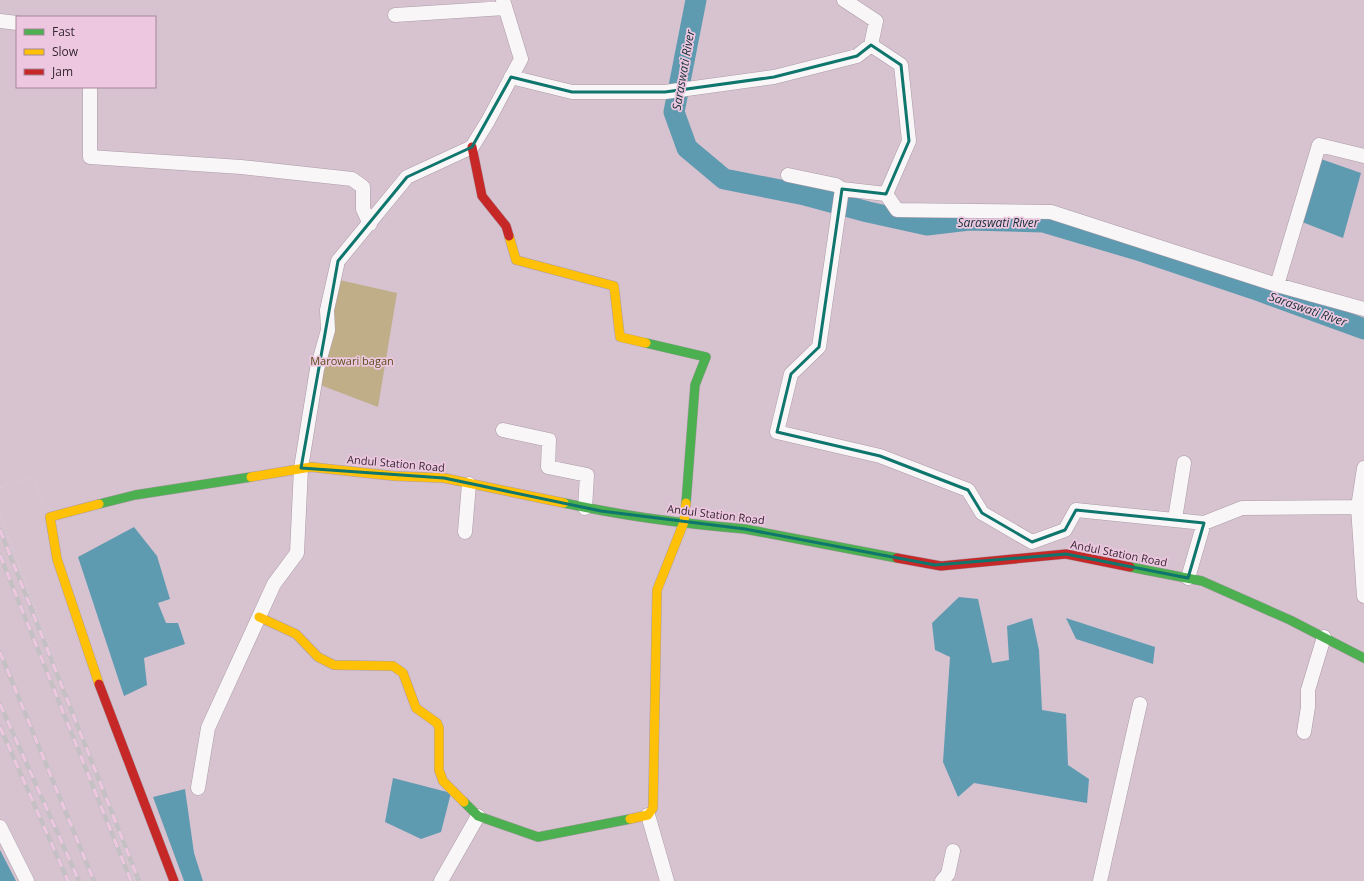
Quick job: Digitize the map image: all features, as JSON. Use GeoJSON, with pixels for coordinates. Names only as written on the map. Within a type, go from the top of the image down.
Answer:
{"type":"FeatureCollection","features":[{"type":"Feature","properties":{"kind":"street"},"geometry":{"type":"LineString","coordinates":[[511,77],[572,92],[665,92],[774,77],[857,56],[871,46],[876,21],[844,0]]}},
{"type":"Feature","properties":{"kind":"street"},"geometry":{"type":"LineString","coordinates":[[198,788],[208,728],[274,584],[297,553],[301,468],[317,369],[328,330],[327,310],[338,261],[370,224],[407,177],[472,148],[521,59],[504,4],[395,15]]}},
{"type":"Feature","properties":{"kind":"street"},"geometry":{"type":"LineString","coordinates":[[0,21],[16,23]]}},
{"type":"Feature","properties":{"kind":"street"},"geometry":{"type":"LineString","coordinates":[[871,46],[901,65],[909,141],[886,194]]}},
{"type":"Feature","properties":{"kind":"street"},"geometry":{"type":"LineString","coordinates":[[90,88],[90,158],[241,167],[352,179],[363,187],[363,209],[370,224]]}},
{"type":"Feature","properties":{"kind":"street"},"geometry":{"type":"LineString","coordinates":[[1277,285],[1319,145],[1364,156]]}},
{"type":"Feature","properties":{"kind":"street"},"geometry":{"type":"LineString","coordinates":[[259,617],[296,634],[318,657],[334,665],[393,666],[400,670],[403,673],[416,708],[437,723],[439,728],[439,770],[443,781],[478,816],[538,837],[648,814],[652,808],[657,590],[684,522],[695,385],[706,357],[620,337],[614,286],[516,260],[506,226],[482,196],[472,148]]}},
{"type":"Feature","properties":{"kind":"street"},"geometry":{"type":"LineString","coordinates":[[788,176],[836,185],[842,190],[886,194]]}},
{"type":"Feature","properties":{"kind":"street"},"geometry":{"type":"LineString","coordinates":[[842,190],[819,347],[791,374],[777,432],[880,456],[968,490],[982,513],[1032,542],[1065,530],[1076,510],[1204,523],[1242,508],[1361,507]]}},
{"type":"Feature","properties":{"kind":"street"},"geometry":{"type":"LineString","coordinates":[[886,194],[897,210],[1051,212],[1277,285],[1364,309]]}},
{"type":"Feature","properties":{"kind":"street"},"geometry":{"type":"LineString","coordinates":[[503,430],[549,440],[548,467],[587,475],[585,508]]}},
{"type":"Feature","properties":{"kind":"street"},"geometry":{"type":"LineString","coordinates":[[1174,519],[1184,463]]}},
{"type":"Feature","properties":{"kind":"street","name":"Andul Station Road"},"geometry":{"type":"LineString","coordinates":[[50,517],[135,495],[311,467],[394,476],[444,478],[601,511],[721,527],[745,528],[941,566],[1066,554],[1202,581],[1290,620],[1364,658]]}},
{"type":"Feature","properties":{"kind":"street"},"geometry":{"type":"LineString","coordinates":[[1364,468],[1361,507],[1364,596]]}},
{"type":"Feature","properties":{"kind":"street"},"geometry":{"type":"LineString","coordinates":[[465,532],[469,484]]}},
{"type":"Feature","properties":{"kind":"street"},"geometry":{"type":"LineString","coordinates":[[50,517],[57,559],[103,694],[174,881]]}},
{"type":"Feature","properties":{"kind":"street"},"geometry":{"type":"LineString","coordinates":[[1188,578],[1204,523]]}},
{"type":"Feature","properties":{"kind":"street"},"geometry":{"type":"LineString","coordinates":[[1304,732],[1308,707],[1308,690],[1324,637]]}},
{"type":"Feature","properties":{"kind":"street"},"geometry":{"type":"LineString","coordinates":[[1100,881],[1140,704]]}},
{"type":"Feature","properties":{"kind":"street"},"geometry":{"type":"LineString","coordinates":[[648,814],[667,881]]}},
{"type":"Feature","properties":{"kind":"street"},"geometry":{"type":"LineString","coordinates":[[441,881],[478,816]]}},
{"type":"Feature","properties":{"kind":"street"},"geometry":{"type":"LineString","coordinates":[[0,827],[27,881]]}},
{"type":"Feature","properties":{"kind":"street"},"geometry":{"type":"LineString","coordinates":[[942,881],[948,874],[953,851]]}},
{"type":"Feature","properties":{"kind":"path"},"geometry":{"type":"LineString","coordinates":[[0,487],[33,477],[50,517]]}},
{"type":"Feature","properties":{"kind":"path"},"geometry":{"type":"LineString","coordinates":[[0,513],[135,881]]}},
{"type":"Feature","properties":{"kind":"highlighted area"},"geometry":{"type":"Polygon","coordinates":[[[871,45],[901,65],[909,141],[886,194],[842,189],[819,347],[791,374],[777,432],[880,456],[968,490],[982,513],[1032,542],[1065,530],[1076,510],[1204,523],[1188,578],[1066,554],[935,565],[745,529],[601,511],[444,478],[301,468],[338,261],[407,177],[472,147],[511,77],[572,92],[665,92],[774,77],[857,56],[871,45]]]}},
{"type":"Feature","properties":{"kind":"green space","name":"Marowari bagan"},"geometry":{"type":"Polygon","coordinates":[[[335,279],[397,293],[378,407],[315,383],[335,279]]]}},
{"type":"Feature","properties":{"kind":"water"},"geometry":{"type":"Polygon","coordinates":[[[1321,159],[1361,173],[1343,238],[1297,220],[1321,159]]]}},
{"type":"Feature","properties":{"kind":"water"},"geometry":{"type":"Polygon","coordinates":[[[134,527],[157,556],[170,599],[158,603],[166,623],[178,623],[185,644],[144,658],[147,685],[124,696],[78,557],[134,527]]]}},
{"type":"Feature","properties":{"kind":"water"},"geometry":{"type":"Polygon","coordinates":[[[959,597],[978,599],[992,663],[1009,660],[1007,626],[1032,618],[1039,650],[1042,710],[1066,714],[1068,765],[1089,779],[1087,803],[974,783],[958,797],[943,762],[950,657],[935,650],[932,623],[959,597]]]}},
{"type":"Feature","properties":{"kind":"water"},"geometry":{"type":"Polygon","coordinates":[[[1066,618],[1155,647],[1153,664],[1076,639],[1066,618]]]}},
{"type":"Feature","properties":{"kind":"water"},"geometry":{"type":"Polygon","coordinates":[[[393,778],[451,793],[441,832],[421,839],[385,822],[393,778]]]}},
{"type":"Feature","properties":{"kind":"water"},"geometry":{"type":"Polygon","coordinates":[[[185,789],[194,853],[203,881],[184,881],[153,797],[185,789]]]}},
{"type":"Feature","properties":{"kind":"water"},"geometry":{"type":"Polygon","coordinates":[[[0,850],[16,881],[0,881],[0,850]]]}},
{"type":"Feature","properties":{"kind":"waterway","name":"Saraswati River"},"geometry":{"type":"LineString","coordinates":[[696,0],[674,112],[687,148],[724,179],[805,195],[868,212],[927,225],[969,220],[1043,222],[1141,251],[1254,289],[1364,329]]}},
{"type":"Feature","properties":{"kind":"railway"},"geometry":{"type":"LineString","coordinates":[[0,530],[139,881]]}},
{"type":"Feature","properties":{"kind":"railway"},"geometry":{"type":"LineString","coordinates":[[0,555],[131,881]]}},
{"type":"Feature","properties":{"kind":"railway"},"geometry":{"type":"LineString","coordinates":[[0,652],[94,881]]}},
{"type":"Feature","properties":{"kind":"railway"},"geometry":{"type":"LineString","coordinates":[[0,704],[79,881]]}},
{"type":"Feature","properties":{"kind":"railway"},"geometry":{"type":"LineString","coordinates":[[0,727],[68,881]]}},
{"type":"Feature","properties":{"kind":"traffic: fast"},"geometry":{"type":"LineString","coordinates":[[646,343],[706,357],[695,385],[686,503]]}},
{"type":"Feature","properties":{"kind":"traffic: fast"},"geometry":{"type":"LineString","coordinates":[[99,504],[135,495],[251,477]]}},
{"type":"Feature","properties":{"kind":"traffic: fast"},"geometry":{"type":"LineString","coordinates":[[564,503],[654,519],[745,529],[897,558]]}},
{"type":"Feature","properties":{"kind":"traffic: fast"},"geometry":{"type":"LineString","coordinates":[[1130,567],[1202,581],[1290,620],[1364,658]]}},
{"type":"Feature","properties":{"kind":"traffic: fast"},"geometry":{"type":"LineString","coordinates":[[464,802],[478,816],[538,837],[630,819]]}},
{"type":"Feature","properties":{"kind":"traffic: slow"},"geometry":{"type":"LineString","coordinates":[[509,236],[516,260],[614,286],[620,337],[646,343]]}},
{"type":"Feature","properties":{"kind":"traffic: slow"},"geometry":{"type":"LineString","coordinates":[[251,477],[311,467],[394,476],[444,478],[564,503]]}},
{"type":"Feature","properties":{"kind":"traffic: slow"},"geometry":{"type":"LineString","coordinates":[[630,819],[648,815],[653,808],[657,590],[684,522],[686,503]]}},
{"type":"Feature","properties":{"kind":"traffic: slow"},"geometry":{"type":"LineString","coordinates":[[99,504],[50,517],[57,559],[99,684]]}},
{"type":"Feature","properties":{"kind":"traffic: slow"},"geometry":{"type":"LineString","coordinates":[[259,617],[296,634],[318,657],[334,665],[393,666],[403,673],[416,708],[437,723],[439,728],[439,770],[443,781],[464,802]]}},
{"type":"Feature","properties":{"kind":"traffic: jam"},"geometry":{"type":"LineString","coordinates":[[472,147],[482,196],[506,226],[509,236]]}},
{"type":"Feature","properties":{"kind":"traffic: jam"},"geometry":{"type":"LineString","coordinates":[[897,558],[941,566],[1066,554],[1130,567]]}},
{"type":"Feature","properties":{"kind":"traffic: jam"},"geometry":{"type":"LineString","coordinates":[[99,684],[174,881]]}}]}
